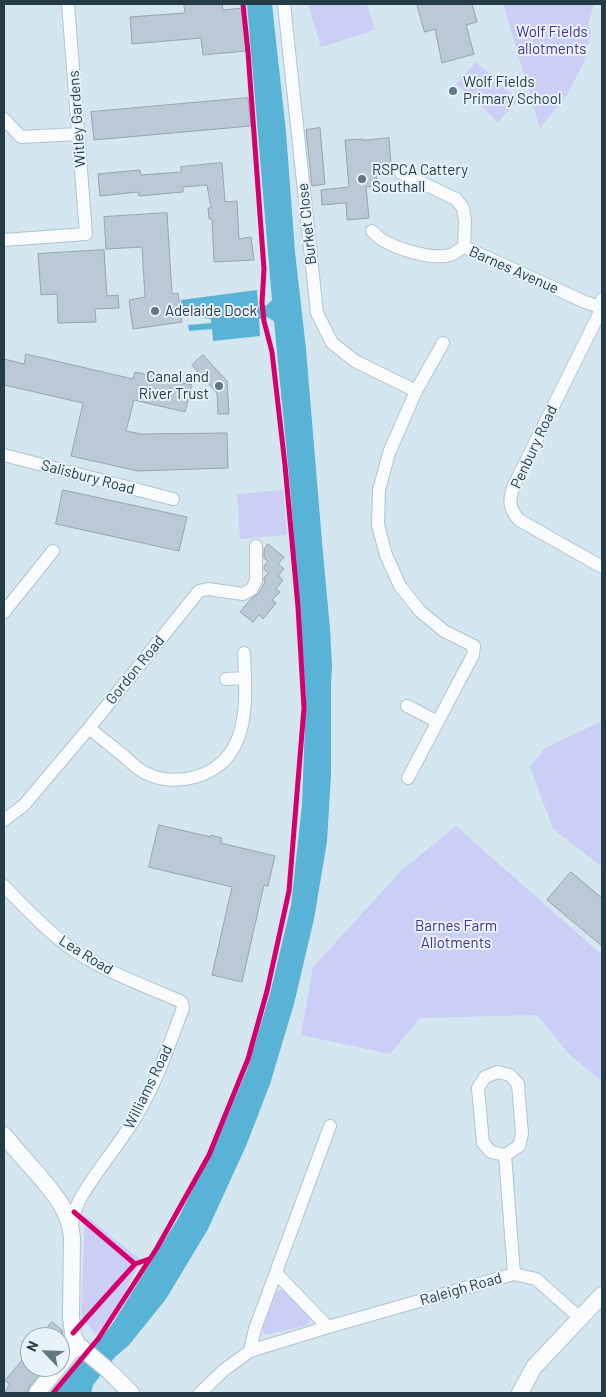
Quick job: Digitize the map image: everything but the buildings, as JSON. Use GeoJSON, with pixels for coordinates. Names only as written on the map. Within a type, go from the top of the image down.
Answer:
{"type":"FeatureCollection","features":[{"type":"Feature","properties":{"kind":"street","name":"Witley Gardens"},"geometry":{"type":"LineString","coordinates":[[4,240],[86,234],[68,4]]}},
{"type":"Feature","properties":{"kind":"street","name":"Burket Close"},"geometry":{"type":"LineString","coordinates":[[284,4],[317,313],[332,343],[355,361],[416,391]]}},
{"type":"Feature","properties":{"kind":"street"},"geometry":{"type":"LineString","coordinates":[[4,119],[21,136],[78,134]]}},
{"type":"Feature","properties":{"kind":"street"},"geometry":{"type":"LineString","coordinates":[[401,173],[456,199],[463,208],[466,221],[464,247]]}},
{"type":"Feature","properties":{"kind":"street","name":"Barnes Avenue"},"geometry":{"type":"LineString","coordinates":[[372,231],[379,239],[394,246],[431,256],[450,255],[464,247],[601,310]]}},
{"type":"Feature","properties":{"kind":"street","name":"Penbury Road"},"geometry":{"type":"LineString","coordinates":[[601,310],[514,485],[510,497],[512,511],[520,520],[602,567]]}},
{"type":"Feature","properties":{"kind":"street"},"geometry":{"type":"LineString","coordinates":[[408,778],[473,655],[474,646],[444,632],[420,611],[400,586],[386,555],[378,525],[379,490],[389,452],[416,391],[443,343]]}},
{"type":"Feature","properties":{"kind":"street","name":"Salisbury Road"},"geometry":{"type":"LineString","coordinates":[[4,455],[173,499]]}},
{"type":"Feature","properties":{"kind":"street","name":"Gordon Road"},"geometry":{"type":"LineString","coordinates":[[4,820],[24,805],[89,728],[199,591],[208,589],[243,594],[252,589],[256,580],[256,546]]}},
{"type":"Feature","properties":{"kind":"street"},"geometry":{"type":"LineString","coordinates":[[4,612],[53,551]]}},
{"type":"Feature","properties":{"kind":"street"},"geometry":{"type":"LineString","coordinates":[[89,728],[148,775],[166,780],[185,780],[205,774],[220,764],[232,751],[240,735],[244,717],[244,653]]}},
{"type":"Feature","properties":{"kind":"street"},"geometry":{"type":"LineString","coordinates":[[226,679],[245,678]]}},
{"type":"Feature","properties":{"kind":"street"},"geometry":{"type":"LineString","coordinates":[[407,706],[438,722]]}},
{"type":"Feature","properties":{"kind":"street","name":"Lea Road"},"geometry":{"type":"LineString","coordinates":[[4,886],[43,926],[66,945],[111,971],[182,1003]]}},
{"type":"Feature","properties":{"kind":"street","name":"Williams Road"},"geometry":{"type":"LineString","coordinates":[[71,1227],[76,1208],[85,1190],[131,1125],[147,1096],[183,1008],[182,1003]]}},
{"type":"Feature","properties":{"kind":"street"},"geometry":{"type":"LineString","coordinates":[[498,1072],[510,1075],[518,1084],[522,1134],[519,1146],[505,1155],[490,1152],[483,1143],[478,1088],[485,1077],[498,1072]]}},
{"type":"Feature","properties":{"kind":"street"},"geometry":{"type":"LineString","coordinates":[[250,1351],[255,1329],[330,1126]]}},
{"type":"Feature","properties":{"kind":"street"},"geometry":{"type":"LineString","coordinates":[[4,1135],[62,1206],[71,1227],[71,1316],[73,1335],[81,1347],[131,1393]]}},
{"type":"Feature","properties":{"kind":"street"},"geometry":{"type":"LineString","coordinates":[[505,1155],[514,1274]]}},
{"type":"Feature","properties":{"kind":"street"},"geometry":{"type":"LineString","coordinates":[[48,1187],[66,1196],[78,1194],[85,1190]]}},
{"type":"Feature","properties":{"kind":"street"},"geometry":{"type":"LineString","coordinates":[[276,1273],[328,1327]]}},
{"type":"Feature","properties":{"kind":"street","name":"Raleigh Road"},"geometry":{"type":"LineString","coordinates":[[200,1393],[224,1370],[250,1351],[514,1274],[536,1279],[581,1319]]}},
{"type":"Feature","properties":{"kind":"street"},"geometry":{"type":"LineString","coordinates":[[520,1393],[534,1367],[602,1296]]}},
{"type":"Feature","properties":{"kind":"street"},"geometry":{"type":"LineString","coordinates":[[70,1356],[81,1347]]}},
{"type":"Feature","properties":{"kind":"street"},"geometry":{"type":"LineString","coordinates":[[37,1393],[50,1377]]}},
{"type":"Feature","properties":{"kind":"green space"},"geometry":{"type":"Polygon","coordinates":[[[308,4],[367,4],[375,30],[321,47],[308,4]]]}},
{"type":"Feature","properties":{"kind":"green space","name":"Wolf Fields allotments"},"geometry":{"type":"Polygon","coordinates":[[[503,4],[594,4],[588,25],[591,32],[584,62],[567,95],[540,128],[503,4]]]}},
{"type":"Feature","properties":{"kind":"green space"},"geometry":{"type":"Polygon","coordinates":[[[476,62],[518,100],[498,122],[456,84],[476,62]]]}},
{"type":"Feature","properties":{"kind":"green space"},"geometry":{"type":"Polygon","coordinates":[[[283,490],[287,535],[240,539],[237,494],[283,490]]]}},
{"type":"Feature","properties":{"kind":"green space"},"geometry":{"type":"Polygon","coordinates":[[[602,721],[602,867],[553,829],[530,767],[545,748],[602,721]]]}},
{"type":"Feature","properties":{"kind":"green space","name":"Barnes Farm Allotments"},"geometry":{"type":"Polygon","coordinates":[[[456,826],[602,955],[602,1079],[599,1079],[569,1054],[537,1015],[420,1018],[390,1054],[301,1035],[313,967],[402,870],[456,826]]]}},
{"type":"Feature","properties":{"kind":"green space"},"geometry":{"type":"Polygon","coordinates":[[[85,1215],[141,1260],[120,1301],[96,1335],[81,1315],[85,1215]]]}},
{"type":"Feature","properties":{"kind":"green space"},"geometry":{"type":"Polygon","coordinates":[[[280,1290],[286,1292],[310,1319],[307,1325],[266,1335],[263,1329],[275,1295],[280,1290]]]}},
{"type":"Feature","properties":{"kind":"shaded area"},"geometry":{"type":"Polygon","coordinates":[[[247,4],[272,4],[286,132],[295,252],[306,349],[330,629],[332,665],[331,775],[327,842],[314,919],[294,1004],[270,1084],[246,1146],[208,1229],[166,1299],[129,1345],[115,1357],[93,1385],[91,1393],[56,1393],[113,1323],[179,1217],[220,1134],[247,1070],[270,994],[291,905],[302,805],[306,697],[290,486],[274,321],[267,317],[259,319],[260,336],[213,341],[212,329],[189,331],[188,325],[211,323],[211,319],[183,315],[181,300],[257,290],[258,307],[267,305],[272,300],[247,4]]]}},
{"type":"Feature","properties":{"kind":"cycle path"},"geometry":{"type":"LineString","coordinates":[[53,1393],[98,1339],[157,1248],[209,1155],[248,1059],[267,991],[289,891],[304,708],[298,607],[285,465],[272,352],[264,321],[262,303],[264,269],[243,4]]}},
{"type":"Feature","properties":{"kind":"cycle path"},"geometry":{"type":"LineString","coordinates":[[74,1212],[135,1264]]}},
{"type":"Feature","properties":{"kind":"cycle path"},"geometry":{"type":"LineString","coordinates":[[73,1333],[135,1264],[149,1259]]}},
{"type":"Feature","properties":{"kind":"place","name":"Wolf Fields Primary School"},"geometry":{"type":"Point","coordinates":[453,91]}},
{"type":"Feature","properties":{"kind":"place","name":"RSPCA Cattery Southall"},"geometry":{"type":"Point","coordinates":[362,179]}},
{"type":"Feature","properties":{"kind":"place","name":"Adelaide Dock"},"geometry":{"type":"Point","coordinates":[155,311]}},
{"type":"Feature","properties":{"kind":"place","name":"Canal and River Trust"},"geometry":{"type":"Point","coordinates":[219,386]}}]}
